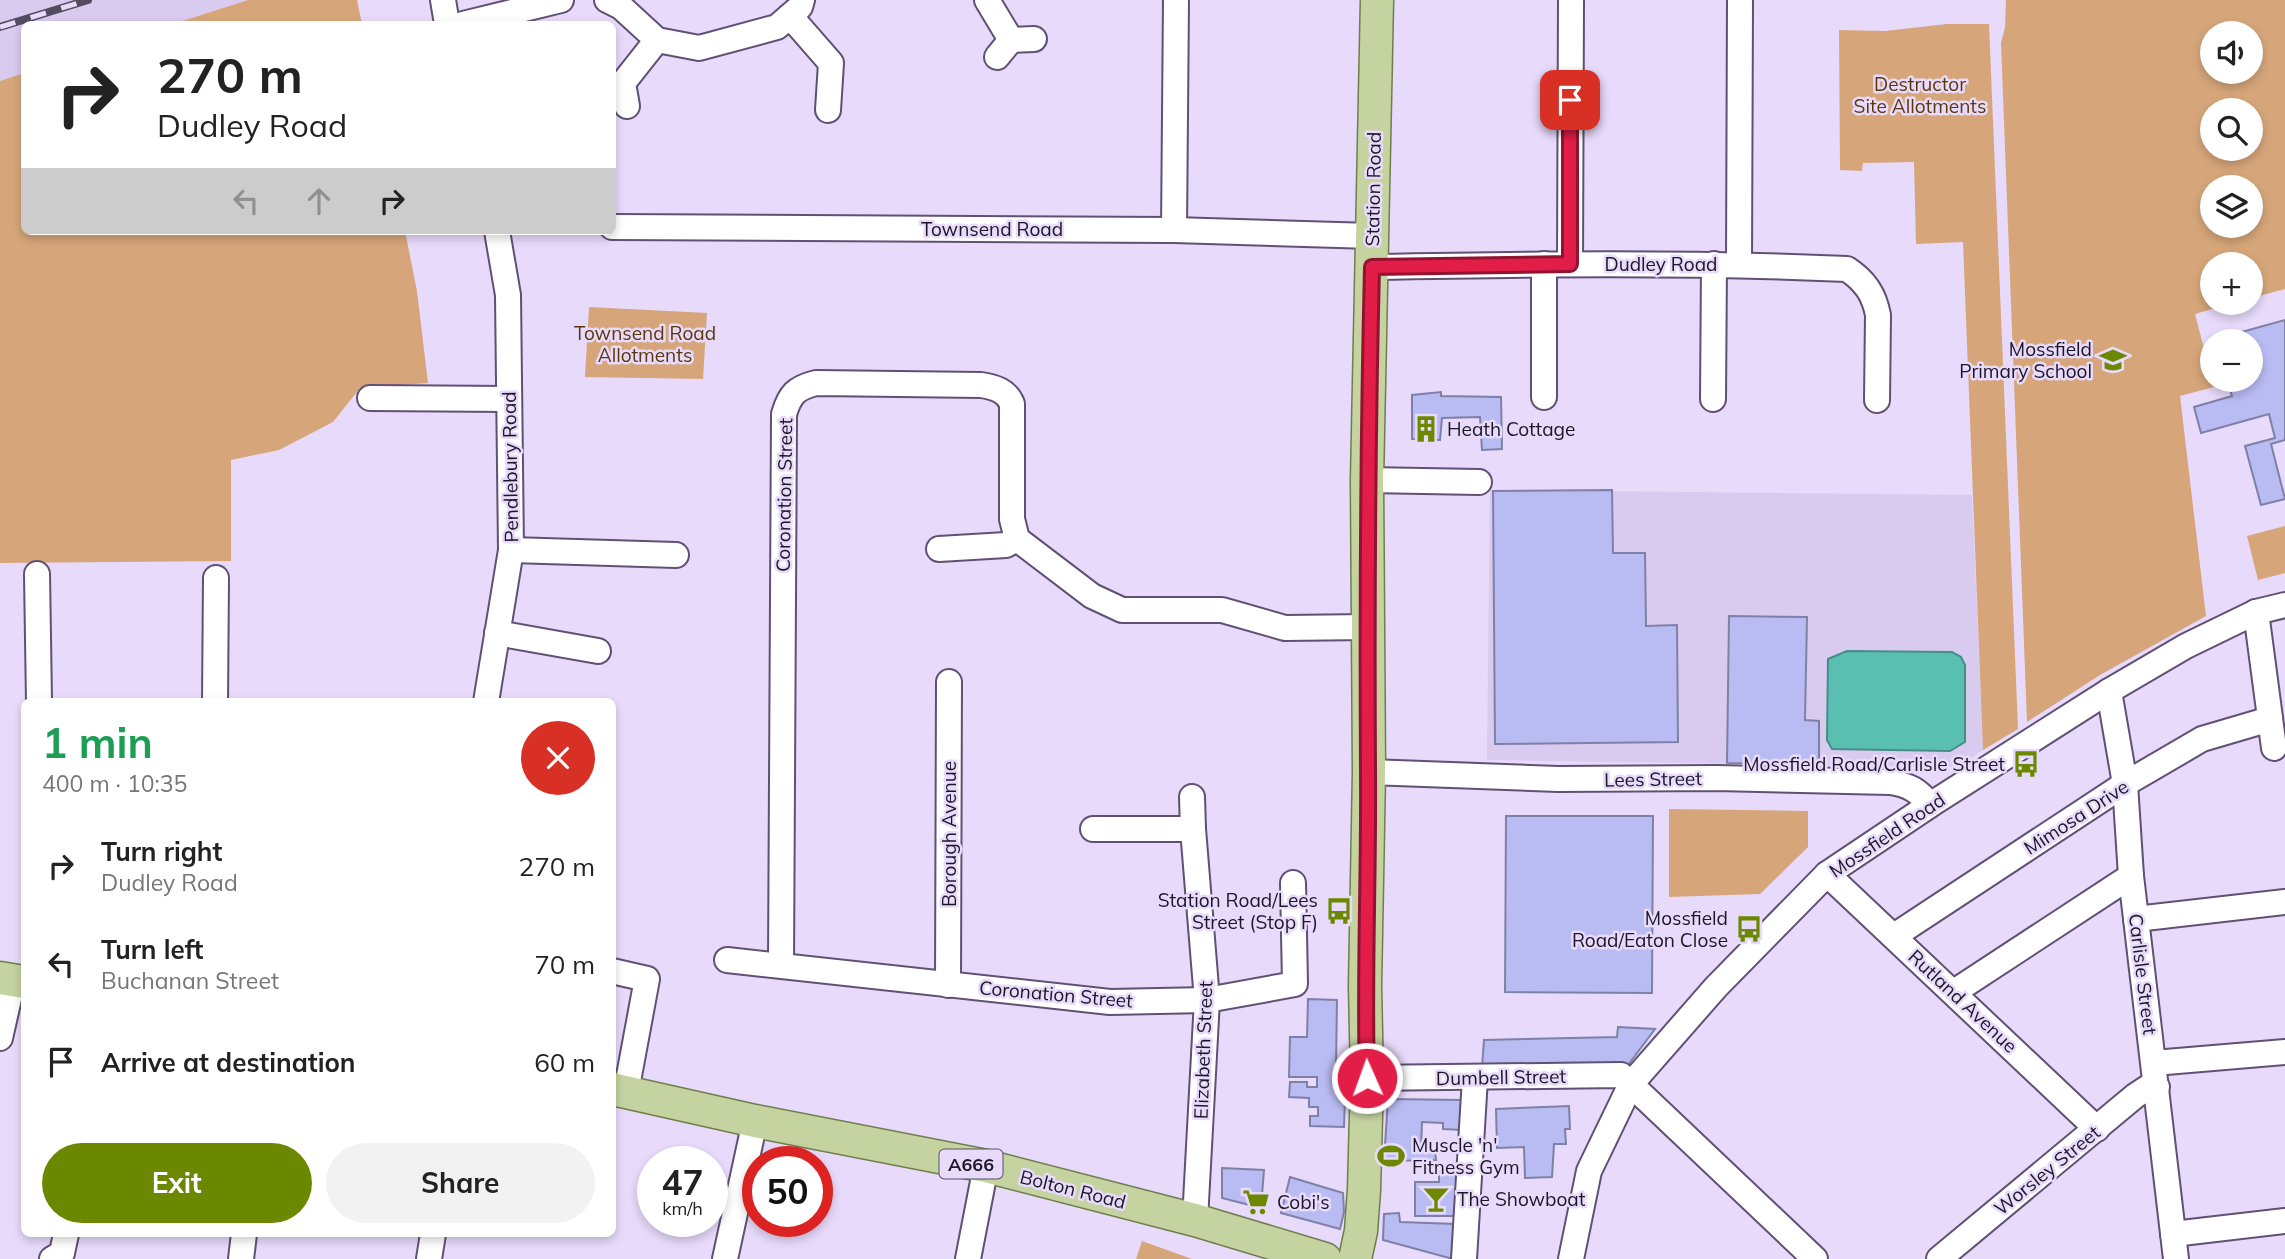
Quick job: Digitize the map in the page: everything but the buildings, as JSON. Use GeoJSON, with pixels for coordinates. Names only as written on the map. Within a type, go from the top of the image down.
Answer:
{"type":"FeatureCollection","features":[{"type":"Feature","properties":{"kind":"main road","name":"Station Road"},"geometry":{"type":"LineString","coordinates":[[1355,1259],[1361,1231],[1364,1189],[1367,1078],[1367,480],[1377,0]]}},
{"type":"Feature","properties":{"kind":"main road","name":"Bolton Road"},"geometry":{"type":"LineString","coordinates":[[619,1090],[755,1121],[986,1166],[1195,1220],[1325,1259]]}},
{"type":"Feature","properties":{"kind":"street"},"geometry":{"type":"LineString","coordinates":[[443,0],[446,21]]}},
{"type":"Feature","properties":{"kind":"street"},"geometry":{"type":"LineString","coordinates":[[475,21],[561,0]]}},
{"type":"Feature","properties":{"kind":"street"},"geometry":{"type":"LineString","coordinates":[[987,0],[1014,45]]}},
{"type":"Feature","properties":{"kind":"street"},"geometry":{"type":"LineString","coordinates":[[1174,230],[1176,0]]}},
{"type":"Feature","properties":{"kind":"street"},"geometry":{"type":"LineString","coordinates":[[1570,264],[1571,0]]}},
{"type":"Feature","properties":{"kind":"street"},"geometry":{"type":"LineString","coordinates":[[1739,264],[1740,0]]}},
{"type":"Feature","properties":{"kind":"street"},"geometry":{"type":"LineString","coordinates":[[612,1],[657,40],[699,48],[778,27],[796,8],[831,63],[828,110]]}},
{"type":"Feature","properties":{"kind":"street"},"geometry":{"type":"LineString","coordinates":[[627,106],[622,83],[657,40]]}},
{"type":"Feature","properties":{"kind":"street","name":"Townsend Road"},"geometry":{"type":"LineString","coordinates":[[616,227],[1174,230],[1372,236]]}},
{"type":"Feature","properties":{"kind":"street","name":"Pendlebury Road"},"geometry":{"type":"LineString","coordinates":[[487,698],[511,550],[508,295],[497,235]]}},
{"type":"Feature","properties":{"kind":"street"},"geometry":{"type":"LineString","coordinates":[[1544,264],[1544,397]]}},
{"type":"Feature","properties":{"kind":"street"},"geometry":{"type":"LineString","coordinates":[[1713,399],[1714,264]]}},
{"type":"Feature","properties":{"kind":"street","name":"Dudley Road"},"geometry":{"type":"LineString","coordinates":[[1372,267],[1739,264],[1847,269],[1859,277],[1875,302],[1878,316],[1877,400]]}},
{"type":"Feature","properties":{"kind":"street","name":"Coronation Street"},"geometry":{"type":"LineString","coordinates":[[781,965],[784,414],[789,398],[794,391],[816,383],[995,387],[1009,398],[1012,404],[1012,519],[1017,539]]}},
{"type":"Feature","properties":{"kind":"street"},"geometry":{"type":"LineString","coordinates":[[370,398],[509,399]]}},
{"type":"Feature","properties":{"kind":"street"},"geometry":{"type":"LineString","coordinates":[[1367,480],[1479,482]]}},
{"type":"Feature","properties":{"kind":"street"},"geometry":{"type":"LineString","coordinates":[[939,549],[1006,545],[1017,539],[1091,596],[1122,610],[1222,610],[1285,628],[1368,627]]}},
{"type":"Feature","properties":{"kind":"street"},"geometry":{"type":"LineString","coordinates":[[511,550],[676,555]]}},
{"type":"Feature","properties":{"kind":"street"},"geometry":{"type":"LineString","coordinates":[[37,574],[39,698]]}},
{"type":"Feature","properties":{"kind":"street"},"geometry":{"type":"LineString","coordinates":[[215,698],[216,578]]}},
{"type":"Feature","properties":{"kind":"street","name":"Mossfield Road"},"geometry":{"type":"LineString","coordinates":[[1571,1259],[1589,1171],[1631,1084],[1716,987],[1827,874],[1930,804],[2109,691],[2186,646],[2256,612],[2285,605]]}},
{"type":"Feature","properties":{"kind":"street"},"geometry":{"type":"LineString","coordinates":[[2256,612],[2274,748]]}},
{"type":"Feature","properties":{"kind":"street"},"geometry":{"type":"LineString","coordinates":[[497,634],[598,651]]}},
{"type":"Feature","properties":{"kind":"street","name":"Borough Avenue"},"geometry":{"type":"LineString","coordinates":[[948,985],[949,682]]}},
{"type":"Feature","properties":{"kind":"street","name":"Carlisle Street"},"geometry":{"type":"LineString","coordinates":[[2109,691],[2125,784],[2131,876],[2176,1259]]}},
{"type":"Feature","properties":{"kind":"street","name":"Mimosa Drive"},"geometry":{"type":"LineString","coordinates":[[1894,936],[2125,784],[2202,739],[2270,719]]}},
{"type":"Feature","properties":{"kind":"street","name":"Lees Street"},"geometry":{"type":"LineString","coordinates":[[1368,772],[1558,779],[1717,778],[1891,782],[1917,790],[1930,804]]}},
{"type":"Feature","properties":{"kind":"street","name":"Elizabeth Street"},"geometry":{"type":"LineString","coordinates":[[1192,797],[1207,1000],[1195,1220]]}},
{"type":"Feature","properties":{"kind":"street"},"geometry":{"type":"LineString","coordinates":[[1093,829],[1193,830]]}},
{"type":"Feature","properties":{"kind":"street","name":"Rutland Avenue"},"geometry":{"type":"LineString","coordinates":[[1827,874],[2097,1129]]}},
{"type":"Feature","properties":{"kind":"street"},"geometry":{"type":"LineString","coordinates":[[1954,992],[2131,876]]}},
{"type":"Feature","properties":{"kind":"street","name":"Coronation Street"},"geometry":{"type":"LineString","coordinates":[[727,960],[1110,1002],[1207,1000],[1295,984],[1293,883]]}},
{"type":"Feature","properties":{"kind":"street"},"geometry":{"type":"LineString","coordinates":[[2136,919],[2285,902]]}},
{"type":"Feature","properties":{"kind":"street"},"geometry":{"type":"LineString","coordinates":[[616,972],[647,979],[619,1090]]}},
{"type":"Feature","properties":{"kind":"street"},"geometry":{"type":"LineString","coordinates":[[0,1038],[12,980]]}},
{"type":"Feature","properties":{"kind":"street","name":"Worsley Street"},"geometry":{"type":"LineString","coordinates":[[1938,1259],[2147,1088],[2156,1075],[2285,1052]]}},
{"type":"Feature","properties":{"kind":"street","name":"Dumbell Street"},"geometry":{"type":"LineString","coordinates":[[1367,1078],[1622,1075],[1631,1084]]}},
{"type":"Feature","properties":{"kind":"street"},"geometry":{"type":"LineString","coordinates":[[1464,1259],[1475,1078]]}},
{"type":"Feature","properties":{"kind":"street"},"geometry":{"type":"LineString","coordinates":[[1631,1084],[1815,1259]]}},
{"type":"Feature","properties":{"kind":"street"},"geometry":{"type":"LineString","coordinates":[[725,1259],[755,1121]]}},
{"type":"Feature","properties":{"kind":"street"},"geometry":{"type":"LineString","coordinates":[[968,1259],[986,1166]]}},
{"type":"Feature","properties":{"kind":"street"},"geometry":{"type":"LineString","coordinates":[[2173,1234],[2285,1221]]}},
{"type":"Feature","properties":{"kind":"street"},"geometry":{"type":"LineString","coordinates":[[52,1259],[62,1253],[65,1237]]}},
{"type":"Feature","properties":{"kind":"street"},"geometry":{"type":"LineString","coordinates":[[241,1259],[244,1237]]}},
{"type":"Feature","properties":{"kind":"street"},"geometry":{"type":"LineString","coordinates":[[429,1259],[433,1237]]}},
{"type":"Feature","properties":{"kind":"shaded area"},"geometry":{"type":"Polygon","coordinates":[[[0,0],[248,0],[182,21],[21,21],[21,74],[0,81],[0,0]]]}},
{"type":"Feature","properties":{"kind":"shaded area"},"geometry":{"type":"Polygon","coordinates":[[[1490,490],[1972,495],[1983,750],[1958,767],[1487,760],[1490,490]]]}},
{"type":"Feature","properties":{"kind":"shaded area"},"geometry":{"type":"Polygon","coordinates":[[[1847,651],[1952,652],[1961,657],[1965,665],[1965,742],[1950,751],[1832,749],[1827,740],[1828,659],[1847,651]]]}},
{"type":"Feature","properties":{"kind":"green space"},"geometry":{"type":"Polygon","coordinates":[[[248,0],[357,0],[361,21],[182,21],[248,0]]]}},
{"type":"Feature","properties":{"kind":"green space","name":"Mossfield Primary School"},"geometry":{"type":"Polygon","coordinates":[[[2006,0],[2285,0],[2285,289],[2263,295],[2263,252],[2200,252],[2200,313],[2195,314],[2200,333],[2200,391],[2180,396],[2206,616],[2100,675],[2027,722],[2001,43],[2005,27],[2006,0]]]}},
{"type":"Feature","properties":{"kind":"green space","name":"Destructor Site Allotments"},"geometry":{"type":"Polygon","coordinates":[[[1947,24],[1989,24],[2018,729],[1983,750],[1963,242],[1916,244],[1914,162],[1863,163],[1862,171],[1840,170],[1839,30],[1885,31],[1947,24]]]}},
{"type":"Feature","properties":{"kind":"green space"},"geometry":{"type":"Polygon","coordinates":[[[21,74],[21,235],[406,235],[417,291],[428,383],[360,388],[333,422],[279,450],[231,460],[231,561],[0,563],[0,81],[21,74]]]}},
{"type":"Feature","properties":{"kind":"green space","name":"Townsend Road Allotments"},"geometry":{"type":"Polygon","coordinates":[[[589,307],[707,313],[703,379],[585,377],[589,307]]]}},
{"type":"Feature","properties":{"kind":"green space"},"geometry":{"type":"Polygon","coordinates":[[[2285,526],[2285,573],[2258,580],[2247,536],[2285,526]]]}},
{"type":"Feature","properties":{"kind":"green space"},"geometry":{"type":"Polygon","coordinates":[[[1669,809],[1808,811],[1808,847],[1760,894],[1669,897],[1669,809]]]}},
{"type":"Feature","properties":{"kind":"green space"},"geometry":{"type":"Polygon","coordinates":[[[1142,1241],[1192,1259],[1136,1259],[1142,1241]]]}},
{"type":"Feature","properties":{"kind":"railway"},"geometry":{"type":"LineString","coordinates":[[0,27],[88,0]]}},
{"type":"Feature","properties":{"kind":"place","name":"Mossfield Primary School"},"geometry":{"type":"Point","coordinates":[2113,360]}},
{"type":"Feature","properties":{"kind":"place","name":"Heath Cottage"},"geometry":{"type":"Point","coordinates":[1426,429]}},
{"type":"Feature","properties":{"kind":"place","name":"Mossfield Road/Carlisle Street"},"geometry":{"type":"Point","coordinates":[2026,764]}},
{"type":"Feature","properties":{"kind":"place","name":"Station Road/Lees Street (Stop F)"},"geometry":{"type":"Point","coordinates":[1339,911]}},
{"type":"Feature","properties":{"kind":"place","name":"Mossfield Road/Eaton Close"},"geometry":{"type":"Point","coordinates":[1749,929]}},
{"type":"Feature","properties":{"kind":"place","name":"Muscle 'n' Fitness Gym"},"geometry":{"type":"Point","coordinates":[1391,1156]}},
{"type":"Feature","properties":{"kind":"place","name":"The Showboat"},"geometry":{"type":"Point","coordinates":[1436,1199]}},
{"type":"Feature","properties":{"kind":"place","name":"Cobi's"},"geometry":{"type":"Point","coordinates":[1256,1202]}},
{"type":"Feature","properties":{"kind":"route"},"geometry":{"type":"LineString","coordinates":[[1367,1078],[1367,480],[1372,267],[1570,264],[1570,100]]}}]}
